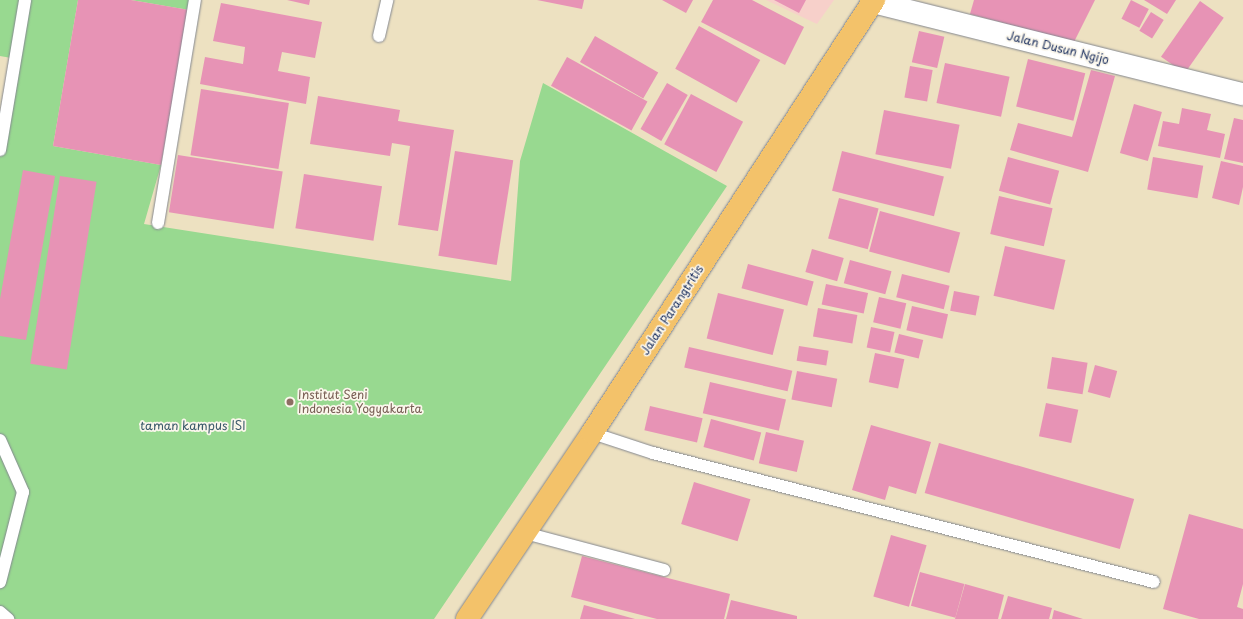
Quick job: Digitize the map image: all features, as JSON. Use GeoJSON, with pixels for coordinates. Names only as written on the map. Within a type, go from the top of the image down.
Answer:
{"type":"FeatureCollection","features":[{"type":"Feature","properties":{"kind":"main road","name":"Jalan Parangtritis"},"geometry":{"type":"LineString","coordinates":[[467,619],[592,433],[873,1]]}},
{"type":"Feature","properties":{"kind":"street","name":"Jalan Dusun Ngijo"},"geometry":{"type":"LineString","coordinates":[[873,1],[1243,94]]}},
{"type":"Feature","properties":{"kind":"lane"},"geometry":{"type":"LineString","coordinates":[[0,150],[25,0]]}},
{"type":"Feature","properties":{"kind":"lane"},"geometry":{"type":"LineString","coordinates":[[158,223],[195,0]]}},
{"type":"Feature","properties":{"kind":"lane"},"geometry":{"type":"LineString","coordinates":[[379,36],[387,0]]}},
{"type":"Feature","properties":{"kind":"lane"},"geometry":{"type":"LineString","coordinates":[[592,433],[653,453],[1154,582]]}},
{"type":"Feature","properties":{"kind":"lane"},"geometry":{"type":"LineString","coordinates":[[0,440],[23,492],[0,582]]}},
{"type":"Feature","properties":{"kind":"lane"},"geometry":{"type":"LineString","coordinates":[[525,533],[664,570]]}},
{"type":"Feature","properties":{"kind":"lane"},"geometry":{"type":"LineString","coordinates":[[0,612],[8,619]]}},
{"type":"Feature","properties":{"kind":"shaded area"},"geometry":{"type":"Polygon","coordinates":[[[766,0],[834,0],[817,24],[766,0]]]}},
{"type":"Feature","properties":{"kind":"green space","name":"taman kampus ISI"},"geometry":{"type":"Polygon","coordinates":[[[0,0],[78,0],[53,146],[161,165],[144,224],[511,281],[520,161],[543,83],[727,186],[434,619],[0,619],[0,112],[6,113],[17,59],[0,56],[0,0]]]}},
{"type":"Feature","properties":{"kind":"green space"},"geometry":{"type":"Polygon","coordinates":[[[131,0],[191,0],[189,10],[131,0]]]}},
{"type":"Feature","properties":{"kind":"building"},"geometry":{"type":"Polygon","coordinates":[[[78,0],[131,0],[189,10],[161,165],[53,146],[78,0]]]}},
{"type":"Feature","properties":{"kind":"building"},"geometry":{"type":"Polygon","coordinates":[[[287,0],[310,0],[309,5],[287,0]]]}},
{"type":"Feature","properties":{"kind":"building"},"geometry":{"type":"Polygon","coordinates":[[[537,0],[584,0],[582,9],[537,0]]]}},
{"type":"Feature","properties":{"kind":"building"},"geometry":{"type":"Polygon","coordinates":[[[662,0],[693,0],[686,13],[662,0]]]}},
{"type":"Feature","properties":{"kind":"building"},"geometry":{"type":"Polygon","coordinates":[[[713,0],[752,0],[804,27],[785,65],[701,22],[713,0]]]}},
{"type":"Feature","properties":{"kind":"building"},"geometry":{"type":"Polygon","coordinates":[[[774,0],[806,0],[799,13],[774,0]]]}},
{"type":"Feature","properties":{"kind":"building"},"geometry":{"type":"Polygon","coordinates":[[[974,0],[1095,0],[1074,42],[970,14],[974,0]]]}},
{"type":"Feature","properties":{"kind":"building"},"geometry":{"type":"Polygon","coordinates":[[[1131,0],[1149,9],[1139,28],[1121,19],[1131,0]]]}},
{"type":"Feature","properties":{"kind":"building"},"geometry":{"type":"Polygon","coordinates":[[[1144,0],[1176,0],[1167,14],[1144,0]]]}},
{"type":"Feature","properties":{"kind":"building"},"geometry":{"type":"Polygon","coordinates":[[[1200,1],[1224,18],[1185,73],[1161,57],[1200,1]]]}},
{"type":"Feature","properties":{"kind":"building"},"geometry":{"type":"Polygon","coordinates":[[[221,3],[322,22],[315,58],[282,52],[278,71],[310,77],[306,104],[200,84],[205,57],[243,64],[245,47],[213,41],[221,3]]]}},
{"type":"Feature","properties":{"kind":"building"},"geometry":{"type":"Polygon","coordinates":[[[1151,12],[1164,20],[1152,39],[1139,31],[1151,12]]]}},
{"type":"Feature","properties":{"kind":"building"},"geometry":{"type":"Polygon","coordinates":[[[699,26],[760,60],[736,103],[675,69],[699,26]]]}},
{"type":"Feature","properties":{"kind":"building"},"geometry":{"type":"Polygon","coordinates":[[[919,31],[944,37],[937,68],[912,62],[919,31]]]}},
{"type":"Feature","properties":{"kind":"building"},"geometry":{"type":"Polygon","coordinates":[[[595,36],[658,72],[643,98],[580,62],[595,36]]]}},
{"type":"Feature","properties":{"kind":"building"},"geometry":{"type":"Polygon","coordinates":[[[567,57],[647,102],[631,130],[551,86],[567,57]]]}},
{"type":"Feature","properties":{"kind":"building"},"geometry":{"type":"Polygon","coordinates":[[[1028,59],[1085,73],[1073,121],[1016,107],[1028,59]]]}},
{"type":"Feature","properties":{"kind":"building"},"geometry":{"type":"Polygon","coordinates":[[[945,63],[1010,77],[1001,117],[936,103],[945,63]]]}},
{"type":"Feature","properties":{"kind":"building"},"geometry":{"type":"Polygon","coordinates":[[[910,66],[933,70],[927,102],[904,98],[910,66]]]}},
{"type":"Feature","properties":{"kind":"building"},"geometry":{"type":"Polygon","coordinates":[[[1091,70],[1115,76],[1088,172],[1010,150],[1018,123],[1072,137],[1091,70]]]}},
{"type":"Feature","properties":{"kind":"building"},"geometry":{"type":"Polygon","coordinates":[[[667,83],[688,95],[661,141],[640,129],[667,83]]]}},
{"type":"Feature","properties":{"kind":"building"},"geometry":{"type":"Polygon","coordinates":[[[201,89],[289,103],[278,169],[191,155],[201,89]]]}},
{"type":"Feature","properties":{"kind":"building"},"geometry":{"type":"Polygon","coordinates":[[[691,94],[743,122],[716,172],[664,144],[691,94]]]}},
{"type":"Feature","properties":{"kind":"building"},"geometry":{"type":"Polygon","coordinates":[[[318,96],[400,110],[398,121],[454,130],[438,231],[398,225],[410,146],[392,143],[390,156],[310,144],[318,96]]]}},
{"type":"Feature","properties":{"kind":"building"},"geometry":{"type":"Polygon","coordinates":[[[1134,104],[1162,112],[1148,161],[1120,153],[1134,104]]]}},
{"type":"Feature","properties":{"kind":"building"},"geometry":{"type":"Polygon","coordinates":[[[1182,108],[1211,114],[1207,130],[1225,134],[1220,158],[1158,146],[1163,121],[1179,124],[1182,108]]]}},
{"type":"Feature","properties":{"kind":"building"},"geometry":{"type":"Polygon","coordinates":[[[884,110],[960,125],[951,169],[875,154],[884,110]]]}},
{"type":"Feature","properties":{"kind":"building"},"geometry":{"type":"Polygon","coordinates":[[[1234,118],[1243,120],[1243,163],[1224,159],[1234,118]]]}},
{"type":"Feature","properties":{"kind":"building"},"geometry":{"type":"Polygon","coordinates":[[[455,151],[513,160],[497,265],[438,256],[455,151]]]}},
{"type":"Feature","properties":{"kind":"building"},"geometry":{"type":"Polygon","coordinates":[[[842,151],[944,176],[934,216],[832,191],[842,151]]]}},
{"type":"Feature","properties":{"kind":"building"},"geometry":{"type":"Polygon","coordinates":[[[178,155],[283,172],[274,229],[169,212],[178,155]]]}},
{"type":"Feature","properties":{"kind":"building"},"geometry":{"type":"Polygon","coordinates":[[[1008,157],[1059,171],[1050,205],[999,191],[1008,157]]]}},
{"type":"Feature","properties":{"kind":"building"},"geometry":{"type":"Polygon","coordinates":[[[1153,157],[1203,166],[1197,198],[1147,189],[1153,157]]]}},
{"type":"Feature","properties":{"kind":"building"},"geometry":{"type":"Polygon","coordinates":[[[1221,161],[1243,166],[1243,187],[1239,205],[1212,198],[1221,161]]]}},
{"type":"Feature","properties":{"kind":"building"},"geometry":{"type":"Polygon","coordinates":[[[23,170],[55,176],[26,340],[0,336],[0,299],[23,170]]]}},
{"type":"Feature","properties":{"kind":"building"},"geometry":{"type":"Polygon","coordinates":[[[304,174],[382,186],[373,241],[295,228],[304,174]]]}},
{"type":"Feature","properties":{"kind":"building"},"geometry":{"type":"Polygon","coordinates":[[[60,176],[97,182],[67,369],[30,364],[60,176]]]}},
{"type":"Feature","properties":{"kind":"building"},"geometry":{"type":"Polygon","coordinates":[[[999,196],[1053,208],[1044,246],[990,234],[999,196]]]}},
{"type":"Feature","properties":{"kind":"building"},"geometry":{"type":"Polygon","coordinates":[[[839,198],[879,209],[868,249],[828,239],[839,198]]]}},
{"type":"Feature","properties":{"kind":"building"},"geometry":{"type":"Polygon","coordinates":[[[880,211],[960,232],[949,273],[869,252],[880,211]]]}},
{"type":"Feature","properties":{"kind":"building"},"geometry":{"type":"Polygon","coordinates":[[[1005,246],[1065,260],[1054,310],[994,296],[1005,246]]]}},
{"type":"Feature","properties":{"kind":"building"},"geometry":{"type":"Polygon","coordinates":[[[812,249],[844,258],[837,281],[805,272],[812,249]]]}},
{"type":"Feature","properties":{"kind":"building"},"geometry":{"type":"Polygon","coordinates":[[[850,260],[892,271],[885,294],[844,283],[850,260]]]}},
{"type":"Feature","properties":{"kind":"building"},"geometry":{"type":"Polygon","coordinates":[[[748,264],[814,282],[807,306],[742,288],[748,264]]]}},
{"type":"Feature","properties":{"kind":"building"},"geometry":{"type":"Polygon","coordinates":[[[902,274],[950,286],[944,309],[896,297],[902,274]]]}},
{"type":"Feature","properties":{"kind":"building"},"geometry":{"type":"Polygon","coordinates":[[[826,284],[868,293],[864,313],[822,305],[826,284]]]}},
{"type":"Feature","properties":{"kind":"building"},"geometry":{"type":"Polygon","coordinates":[[[954,291],[980,296],[976,316],[950,311],[954,291]]]}},
{"type":"Feature","properties":{"kind":"building"},"geometry":{"type":"Polygon","coordinates":[[[718,293],[784,309],[773,355],[707,339],[718,293]]]}},
{"type":"Feature","properties":{"kind":"building"},"geometry":{"type":"Polygon","coordinates":[[[879,297],[906,303],[900,329],[873,322],[879,297]]]}},
{"type":"Feature","properties":{"kind":"building"},"geometry":{"type":"Polygon","coordinates":[[[912,306],[948,314],[942,339],[906,330],[912,306]]]}},
{"type":"Feature","properties":{"kind":"building"},"geometry":{"type":"Polygon","coordinates":[[[818,308],[857,315],[852,344],[813,337],[818,308]]]}},
{"type":"Feature","properties":{"kind":"building"},"geometry":{"type":"Polygon","coordinates":[[[871,327],[894,332],[890,353],[867,348],[871,327]]]}},
{"type":"Feature","properties":{"kind":"building"},"geometry":{"type":"Polygon","coordinates":[[[899,334],[923,340],[919,358],[894,352],[899,334]]]}},
{"type":"Feature","properties":{"kind":"building"},"geometry":{"type":"Polygon","coordinates":[[[799,346],[829,351],[826,366],[797,361],[799,346]]]}},
{"type":"Feature","properties":{"kind":"building"},"geometry":{"type":"Polygon","coordinates":[[[689,347],[792,371],[788,391],[684,367],[689,347]]]}},
{"type":"Feature","properties":{"kind":"building"},"geometry":{"type":"Polygon","coordinates":[[[875,353],[904,359],[898,389],[869,382],[875,353]]]}},
{"type":"Feature","properties":{"kind":"building"},"geometry":{"type":"Polygon","coordinates":[[[1052,357],[1088,363],[1083,394],[1047,389],[1052,357]]]}},
{"type":"Feature","properties":{"kind":"building"},"geometry":{"type":"Polygon","coordinates":[[[1095,365],[1117,371],[1110,398],[1088,392],[1095,365]]]}},
{"type":"Feature","properties":{"kind":"building"},"geometry":{"type":"Polygon","coordinates":[[[797,371],[837,379],[832,407],[791,399],[797,371]]]}},
{"type":"Feature","properties":{"kind":"building"},"geometry":{"type":"Polygon","coordinates":[[[710,382],[786,400],[779,431],[703,413],[710,382]]]}},
{"type":"Feature","properties":{"kind":"building"},"geometry":{"type":"Polygon","coordinates":[[[1046,403],[1078,410],[1071,443],[1039,436],[1046,403]]]}},
{"type":"Feature","properties":{"kind":"building"},"geometry":{"type":"Polygon","coordinates":[[[650,406],[703,418],[697,443],[644,430],[650,406]]]}},
{"type":"Feature","properties":{"kind":"building"},"geometry":{"type":"Polygon","coordinates":[[[711,419],[761,432],[754,460],[703,447],[711,419]]]}},
{"type":"Feature","properties":{"kind":"building"},"geometry":{"type":"Polygon","coordinates":[[[871,425],[931,442],[916,494],[889,486],[885,500],[852,490],[871,425]]]}},
{"type":"Feature","properties":{"kind":"building"},"geometry":{"type":"Polygon","coordinates":[[[766,432],[804,441],[797,472],[759,463],[766,432]]]}},
{"type":"Feature","properties":{"kind":"building"},"geometry":{"type":"Polygon","coordinates":[[[939,443],[1134,499],[1120,549],[925,493],[939,443]]]}},
{"type":"Feature","properties":{"kind":"building"},"geometry":{"type":"Polygon","coordinates":[[[694,482],[750,499],[738,541],[681,524],[694,482]]]}},
{"type":"Feature","properties":{"kind":"building"},"geometry":{"type":"Polygon","coordinates":[[[1189,514],[1243,529],[1243,584],[1237,607],[1243,609],[1243,619],[1199,619],[1163,609],[1189,514]]]}},
{"type":"Feature","properties":{"kind":"building"},"geometry":{"type":"Polygon","coordinates":[[[891,535],[927,545],[909,607],[873,597],[891,535]]]}},
{"type":"Feature","properties":{"kind":"building"},"geometry":{"type":"Polygon","coordinates":[[[582,556],[730,594],[724,619],[657,619],[571,597],[582,556]]]}},
{"type":"Feature","properties":{"kind":"building"},"geometry":{"type":"Polygon","coordinates":[[[920,572],[964,584],[955,618],[911,606],[920,572]]]}},
{"type":"Feature","properties":{"kind":"building"},"geometry":{"type":"Polygon","coordinates":[[[965,584],[1004,595],[998,619],[955,619],[965,584]]]}},
{"type":"Feature","properties":{"kind":"building"},"geometry":{"type":"Polygon","coordinates":[[[1008,596],[1052,608],[1049,619],[1001,619],[1008,596]]]}},
{"type":"Feature","properties":{"kind":"building"},"geometry":{"type":"Polygon","coordinates":[[[731,600],[797,616],[797,619],[726,619],[731,600]]]}},
{"type":"Feature","properties":{"kind":"building"},"geometry":{"type":"Polygon","coordinates":[[[584,605],[635,619],[580,619],[584,605]]]}},
{"type":"Feature","properties":{"kind":"building"},"geometry":{"type":"Polygon","coordinates":[[[1054,610],[1083,619],[1052,619],[1054,610]]]}},
{"type":"Feature","properties":{"kind":"place","name":"Institut Seni Indonesia Yogyakarta"},"geometry":{"type":"Point","coordinates":[290,402]}}]}
